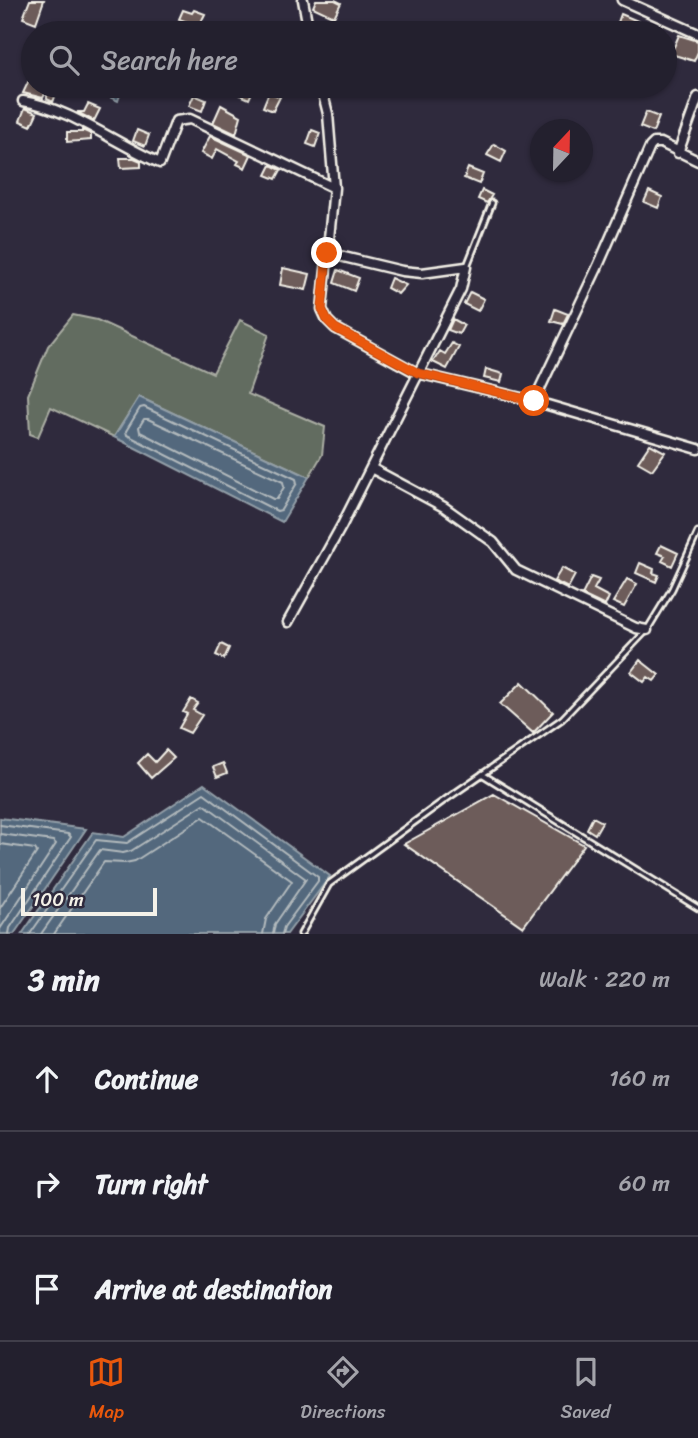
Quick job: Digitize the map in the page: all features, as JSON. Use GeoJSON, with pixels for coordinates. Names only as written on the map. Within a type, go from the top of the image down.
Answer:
{"type":"FeatureCollection","features":[{"type":"Feature","properties":{"kind":"street"},"geometry":{"type":"LineString","coordinates":[[303,0],[307,21]]}},
{"type":"Feature","properties":{"kind":"street"},"geometry":{"type":"LineString","coordinates":[[622,0],[669,21]]}},
{"type":"Feature","properties":{"kind":"street"},"geometry":{"type":"LineString","coordinates":[[677,25],[698,34]]}},
{"type":"Feature","properties":{"kind":"street"},"geometry":{"type":"LineString","coordinates":[[678,153],[698,97]]}},
{"type":"Feature","properties":{"kind":"street"},"geometry":{"type":"LineString","coordinates":[[324,98],[328,114],[334,188],[322,309],[335,328],[418,373],[534,401],[698,449]]}},
{"type":"Feature","properties":{"kind":"street"},"geometry":{"type":"LineString","coordinates":[[23,101],[36,103],[60,113],[160,163],[176,121],[190,118],[334,188]]}},
{"type":"Feature","properties":{"kind":"street"},"geometry":{"type":"LineString","coordinates":[[534,401],[598,266],[650,147],[654,143],[661,143],[698,161]]}},
{"type":"Feature","properties":{"kind":"street"},"geometry":{"type":"LineString","coordinates":[[288,622],[371,468],[461,289],[467,267],[422,273],[402,271],[327,253]]}},
{"type":"Feature","properties":{"kind":"street"},"geometry":{"type":"LineString","coordinates":[[371,468],[444,507],[493,542],[516,570],[635,628],[647,630]]}},
{"type":"Feature","properties":{"kind":"lane"},"geometry":{"type":"LineString","coordinates":[[467,267],[492,204]]}},
{"type":"Feature","properties":{"kind":"lane"},"geometry":{"type":"LineString","coordinates":[[301,934],[329,884],[562,719],[647,630],[672,589],[698,531]]}},
{"type":"Feature","properties":{"kind":"lane"},"geometry":{"type":"LineString","coordinates":[[482,774],[698,908]]}},
{"type":"Feature","properties":{"kind":"green space"},"geometry":{"type":"Polygon","coordinates":[[[73,315],[97,320],[213,373],[240,320],[269,334],[248,394],[325,427],[322,455],[309,477],[139,397],[114,437],[51,407],[38,437],[30,434],[28,395],[48,346],[73,315]]]}},
{"type":"Feature","properties":{"kind":"water"},"geometry":{"type":"Polygon","coordinates":[[[139,397],[309,477],[282,522],[114,437],[139,397]]]}},
{"type":"Feature","properties":{"kind":"water"},"geometry":{"type":"Polygon","coordinates":[[[204,784],[330,876],[287,934],[22,934],[93,832],[124,837],[204,784]]]}},
{"type":"Feature","properties":{"kind":"water"},"geometry":{"type":"Polygon","coordinates":[[[0,818],[86,829],[14,934],[0,934],[0,818]]]}},
{"type":"Feature","properties":{"kind":"building"},"geometry":{"type":"Polygon","coordinates":[[[30,0],[44,0],[37,21],[23,18],[30,0]]]}},
{"type":"Feature","properties":{"kind":"building"},"geometry":{"type":"Polygon","coordinates":[[[316,0],[335,0],[341,3],[334,17],[313,7],[316,0]]]}},
{"type":"Feature","properties":{"kind":"building"},"geometry":{"type":"Polygon","coordinates":[[[183,10],[205,14],[202,21],[179,19],[183,10]]]}},
{"type":"Feature","properties":{"kind":"building"},"geometry":{"type":"Polygon","coordinates":[[[621,14],[638,21],[618,21],[621,14]]]}},
{"type":"Feature","properties":{"kind":"building"},"geometry":{"type":"Polygon","coordinates":[[[679,35],[698,41],[698,52],[694,61],[677,56],[679,35]]]}},
{"type":"Feature","properties":{"kind":"building"},"geometry":{"type":"Polygon","coordinates":[[[193,98],[206,100],[202,111],[189,106],[193,98]]]}},
{"type":"Feature","properties":{"kind":"building"},"geometry":{"type":"Polygon","coordinates":[[[267,98],[280,98],[273,111],[263,107],[267,98]]]}},
{"type":"Feature","properties":{"kind":"building"},"geometry":{"type":"Polygon","coordinates":[[[88,104],[100,109],[94,121],[77,112],[84,112],[88,104]]]}},
{"type":"Feature","properties":{"kind":"building"},"geometry":{"type":"Polygon","coordinates":[[[221,105],[241,116],[236,134],[213,123],[221,105]]]}},
{"type":"Feature","properties":{"kind":"building"},"geometry":{"type":"Polygon","coordinates":[[[25,108],[37,113],[31,126],[20,121],[25,108]]]}},
{"type":"Feature","properties":{"kind":"building"},"geometry":{"type":"Polygon","coordinates":[[[646,112],[659,117],[653,132],[640,127],[646,112]]]}},
{"type":"Feature","properties":{"kind":"building"},"geometry":{"type":"Polygon","coordinates":[[[82,130],[91,134],[91,140],[67,142],[67,132],[82,130]]]}},
{"type":"Feature","properties":{"kind":"building"},"geometry":{"type":"Polygon","coordinates":[[[137,130],[149,135],[145,146],[133,141],[137,130]]]}},
{"type":"Feature","properties":{"kind":"building"},"geometry":{"type":"Polygon","coordinates":[[[312,130],[320,133],[315,147],[307,144],[312,130]]]}},
{"type":"Feature","properties":{"kind":"building"},"geometry":{"type":"Polygon","coordinates":[[[210,136],[251,155],[245,168],[237,164],[239,161],[217,149],[212,159],[201,153],[210,136]]]}},
{"type":"Feature","properties":{"kind":"building"},"geometry":{"type":"Polygon","coordinates":[[[494,144],[506,151],[501,162],[487,155],[494,144]]]}},
{"type":"Feature","properties":{"kind":"building"},"geometry":{"type":"Polygon","coordinates":[[[120,158],[141,161],[141,167],[121,168],[120,158]]]}},
{"type":"Feature","properties":{"kind":"building"},"geometry":{"type":"Polygon","coordinates":[[[271,165],[281,170],[276,179],[266,175],[271,165]]]}},
{"type":"Feature","properties":{"kind":"building"},"geometry":{"type":"Polygon","coordinates":[[[468,168],[483,174],[479,184],[464,178],[468,168]]]}},
{"type":"Feature","properties":{"kind":"building"},"geometry":{"type":"Polygon","coordinates":[[[482,190],[492,195],[487,203],[478,199],[482,190]]]}},
{"type":"Feature","properties":{"kind":"building"},"geometry":{"type":"Polygon","coordinates":[[[649,191],[662,197],[658,208],[644,202],[649,191]]]}},
{"type":"Feature","properties":{"kind":"building"},"geometry":{"type":"Polygon","coordinates":[[[283,268],[310,274],[306,290],[280,285],[283,268]]]}},
{"type":"Feature","properties":{"kind":"building"},"geometry":{"type":"Polygon","coordinates":[[[338,270],[359,278],[354,291],[334,283],[338,270]]]}},
{"type":"Feature","properties":{"kind":"building"},"geometry":{"type":"Polygon","coordinates":[[[391,278],[406,285],[398,294],[387,288],[391,278]]]}},
{"type":"Feature","properties":{"kind":"building"},"geometry":{"type":"Polygon","coordinates":[[[470,292],[484,299],[478,311],[464,304],[470,292]]]}},
{"type":"Feature","properties":{"kind":"building"},"geometry":{"type":"Polygon","coordinates":[[[555,309],[568,314],[563,324],[551,321],[555,309]]]}},
{"type":"Feature","properties":{"kind":"building"},"geometry":{"type":"Polygon","coordinates":[[[453,319],[464,325],[459,334],[448,330],[453,319]]]}},
{"type":"Feature","properties":{"kind":"building"},"geometry":{"type":"Polygon","coordinates":[[[452,343],[459,347],[447,369],[433,362],[440,351],[445,354],[452,343]]]}},
{"type":"Feature","properties":{"kind":"building"},"geometry":{"type":"Polygon","coordinates":[[[486,369],[503,374],[501,382],[484,378],[486,369]]]}},
{"type":"Feature","properties":{"kind":"building"},"geometry":{"type":"Polygon","coordinates":[[[650,444],[665,452],[652,470],[638,462],[650,444]]]}},
{"type":"Feature","properties":{"kind":"building"},"geometry":{"type":"Polygon","coordinates":[[[661,545],[678,553],[672,566],[662,561],[665,556],[657,553],[661,545]]]}},
{"type":"Feature","properties":{"kind":"building"},"geometry":{"type":"Polygon","coordinates":[[[640,563],[654,569],[653,573],[659,575],[656,582],[636,573],[640,563]]]}},
{"type":"Feature","properties":{"kind":"building"},"geometry":{"type":"Polygon","coordinates":[[[562,568],[575,575],[568,588],[554,581],[562,568]]]}},
{"type":"Feature","properties":{"kind":"building"},"geometry":{"type":"Polygon","coordinates":[[[591,577],[599,580],[594,589],[609,597],[605,606],[582,595],[591,577]]]}},
{"type":"Feature","properties":{"kind":"building"},"geometry":{"type":"Polygon","coordinates":[[[627,579],[637,584],[624,607],[613,602],[627,579]]]}},
{"type":"Feature","properties":{"kind":"building"},"geometry":{"type":"Polygon","coordinates":[[[221,644],[229,648],[224,659],[216,655],[221,644]]]}},
{"type":"Feature","properties":{"kind":"building"},"geometry":{"type":"Polygon","coordinates":[[[640,660],[659,675],[654,681],[648,677],[644,682],[631,672],[640,660]]]}},
{"type":"Feature","properties":{"kind":"building"},"geometry":{"type":"Polygon","coordinates":[[[522,682],[553,712],[533,733],[500,704],[522,682]]]}},
{"type":"Feature","properties":{"kind":"building"},"geometry":{"type":"Polygon","coordinates":[[[191,699],[198,703],[193,710],[202,715],[190,733],[179,728],[187,714],[183,712],[191,699]]]}},
{"type":"Feature","properties":{"kind":"building"},"geometry":{"type":"Polygon","coordinates":[[[166,750],[174,758],[151,778],[138,763],[147,754],[155,762],[166,750]]]}},
{"type":"Feature","properties":{"kind":"building"},"geometry":{"type":"Polygon","coordinates":[[[223,763],[227,773],[217,777],[213,767],[223,763]]]}},
{"type":"Feature","properties":{"kind":"building"},"geometry":{"type":"Polygon","coordinates":[[[494,794],[584,845],[523,927],[404,844],[494,794]]]}},
{"type":"Feature","properties":{"kind":"building"},"geometry":{"type":"Polygon","coordinates":[[[593,817],[602,822],[595,834],[587,829],[593,817]]]}},
{"type":"Feature","properties":{"kind":"route"},"geometry":{"type":"LineString","coordinates":[[327,253],[322,309],[335,328],[418,373],[534,401]]}}]}
